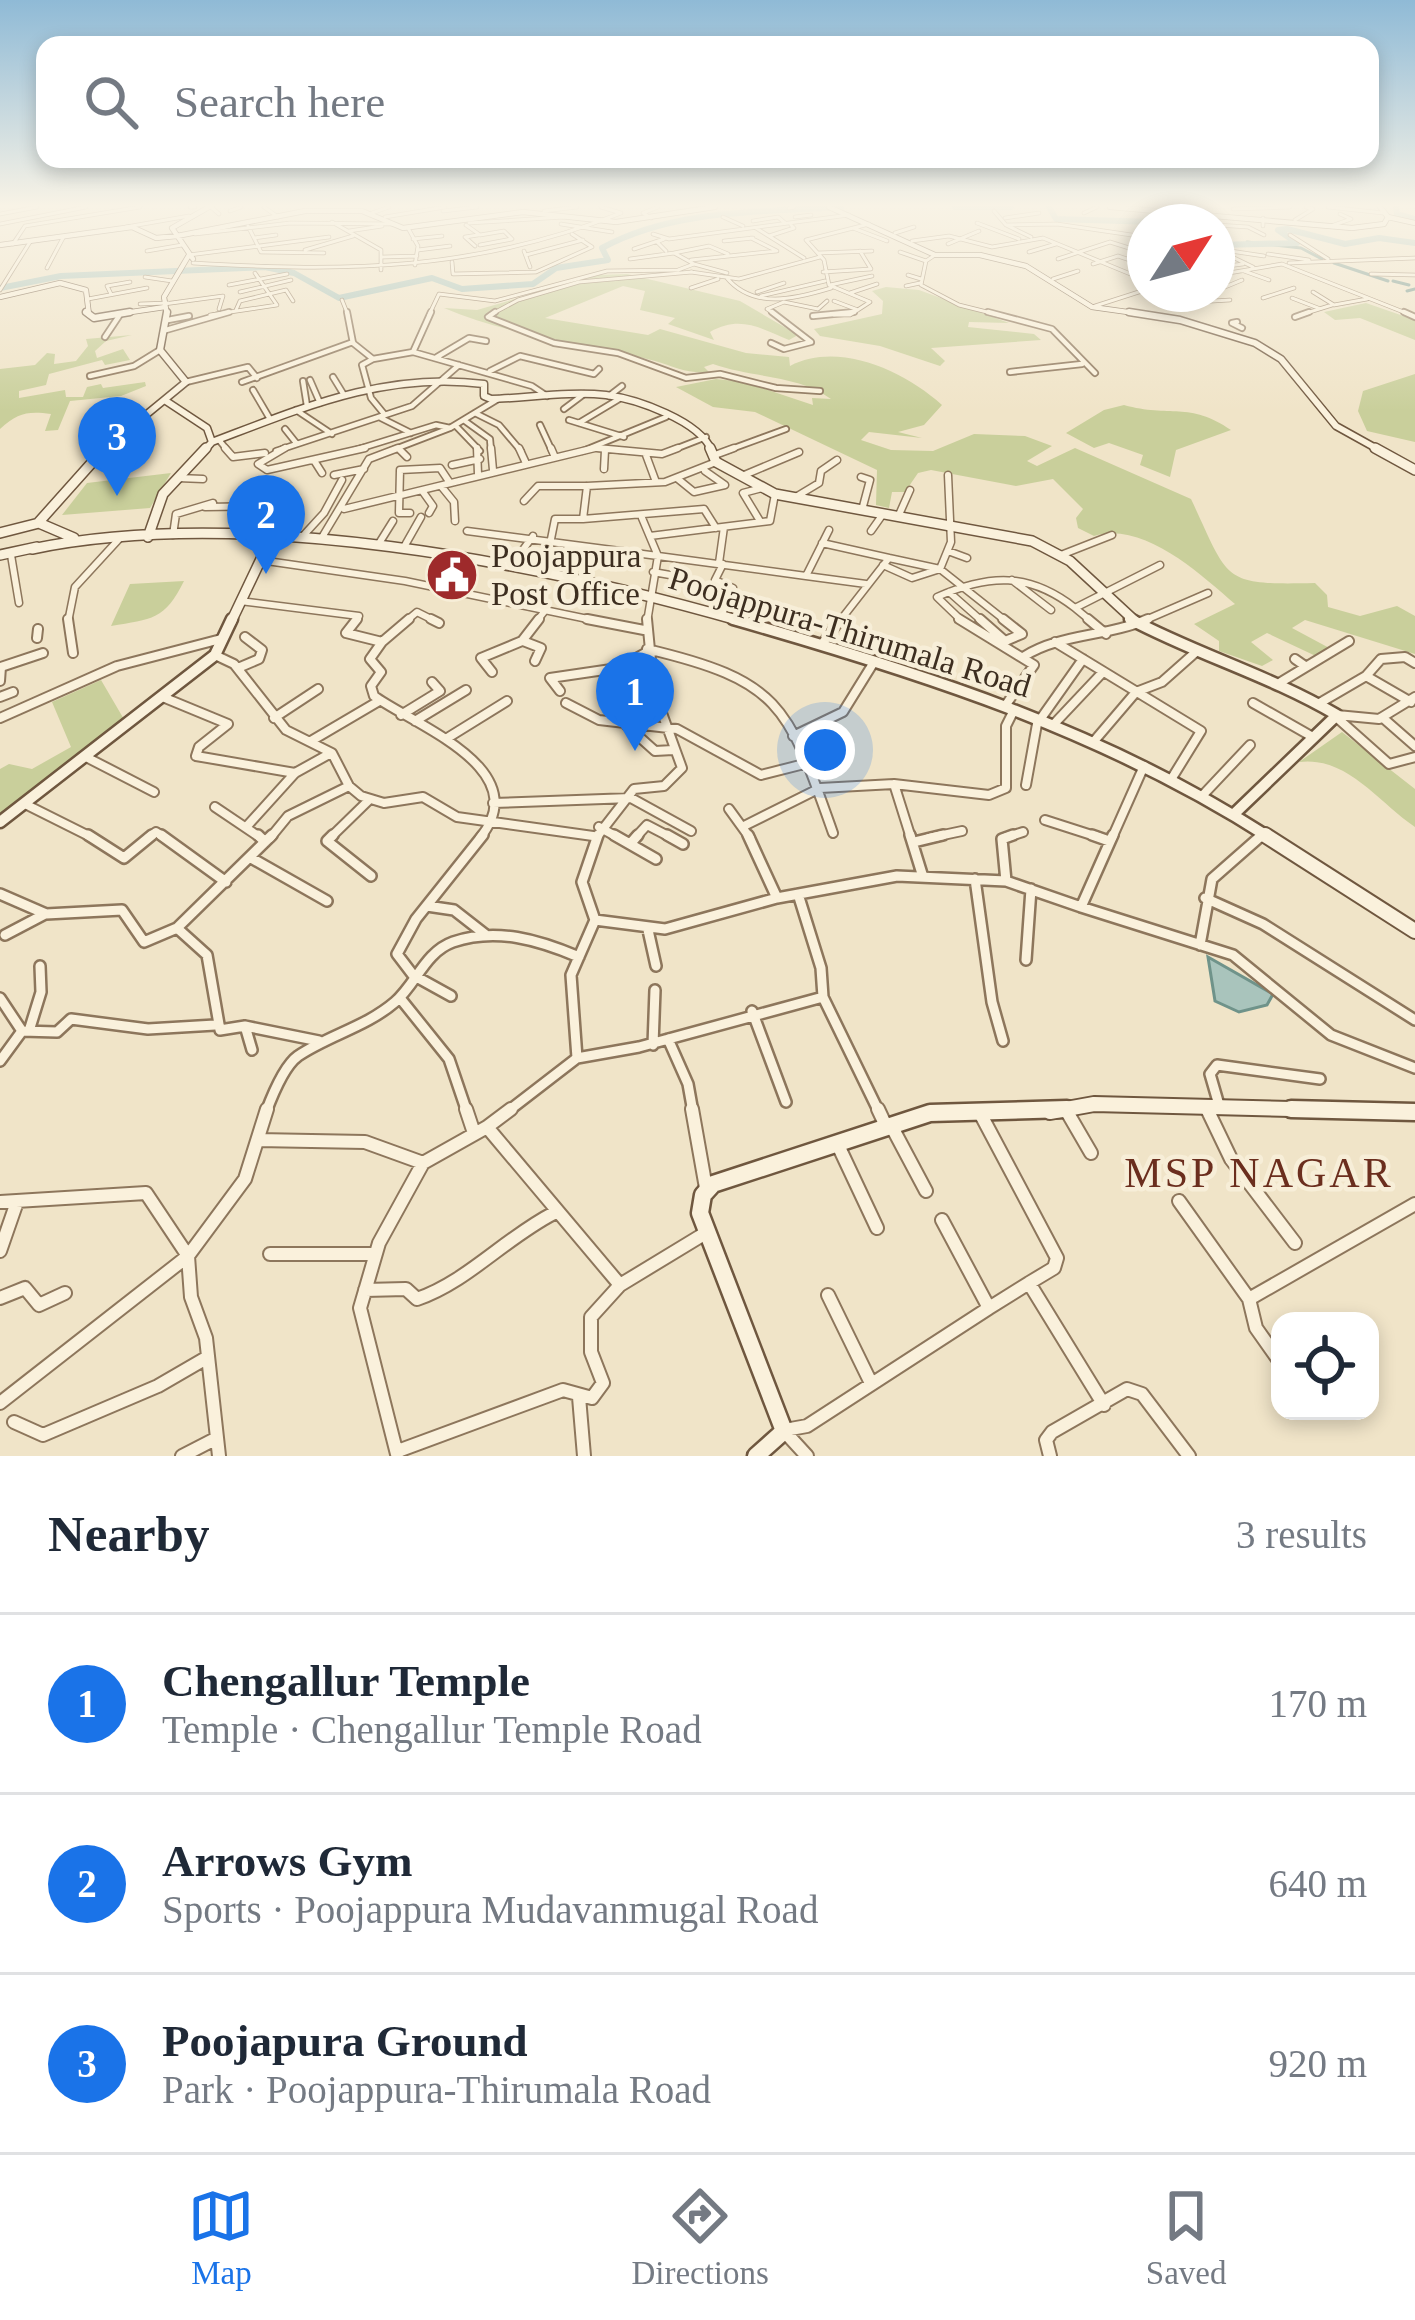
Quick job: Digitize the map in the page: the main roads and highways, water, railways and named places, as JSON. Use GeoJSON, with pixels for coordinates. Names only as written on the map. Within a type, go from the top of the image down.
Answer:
{"type":"FeatureCollection","features":[{"type":"Feature","properties":{"kind":"water"},"geometry":{"type":"Polygon","coordinates":[[[1208,957],[1273,994],[1267,1005],[1239,1012],[1215,1001],[1208,957]]]}},
{"type":"Feature","properties":{"kind":"waterway"},"geometry":{"type":"LineString","coordinates":[[0,288],[85,275]]}},
{"type":"Feature","properties":{"kind":"waterway"},"geometry":{"type":"LineString","coordinates":[[298,275],[339,298],[432,278],[462,289],[533,284],[546,275]]}},
{"type":"Feature","properties":{"kind":"waterway"},"geometry":{"type":"LineString","coordinates":[[1370,275],[1388,281]]}},
{"type":"Feature","properties":{"kind":"waterway"},"geometry":{"type":"LineString","coordinates":[[1393,281],[1409,285]]}},
{"type":"Feature","properties":{"kind":"waterway"},"geometry":{"type":"LineString","coordinates":[[1407,291],[1415,289]]}},
{"type":"Feature","properties":{"kind":"place","name":"Poojapura Ground"},"geometry":{"type":"Point","coordinates":[117,496]}},
{"type":"Feature","properties":{"kind":"place","name":"Arrows Gym"},"geometry":{"type":"Point","coordinates":[266,574]}},
{"type":"Feature","properties":{"kind":"place","name":"Poojappura Post Office"},"geometry":{"type":"Point","coordinates":[452,575]}},
{"type":"Feature","properties":{"kind":"place","name":"Chengallur Temple"},"geometry":{"type":"Point","coordinates":[635,751]}},
{"type":"Feature","properties":{"kind":"district","name":"MSP NAGAR"},"geometry":{"type":"Point","coordinates":[1259,1173]}}]}
